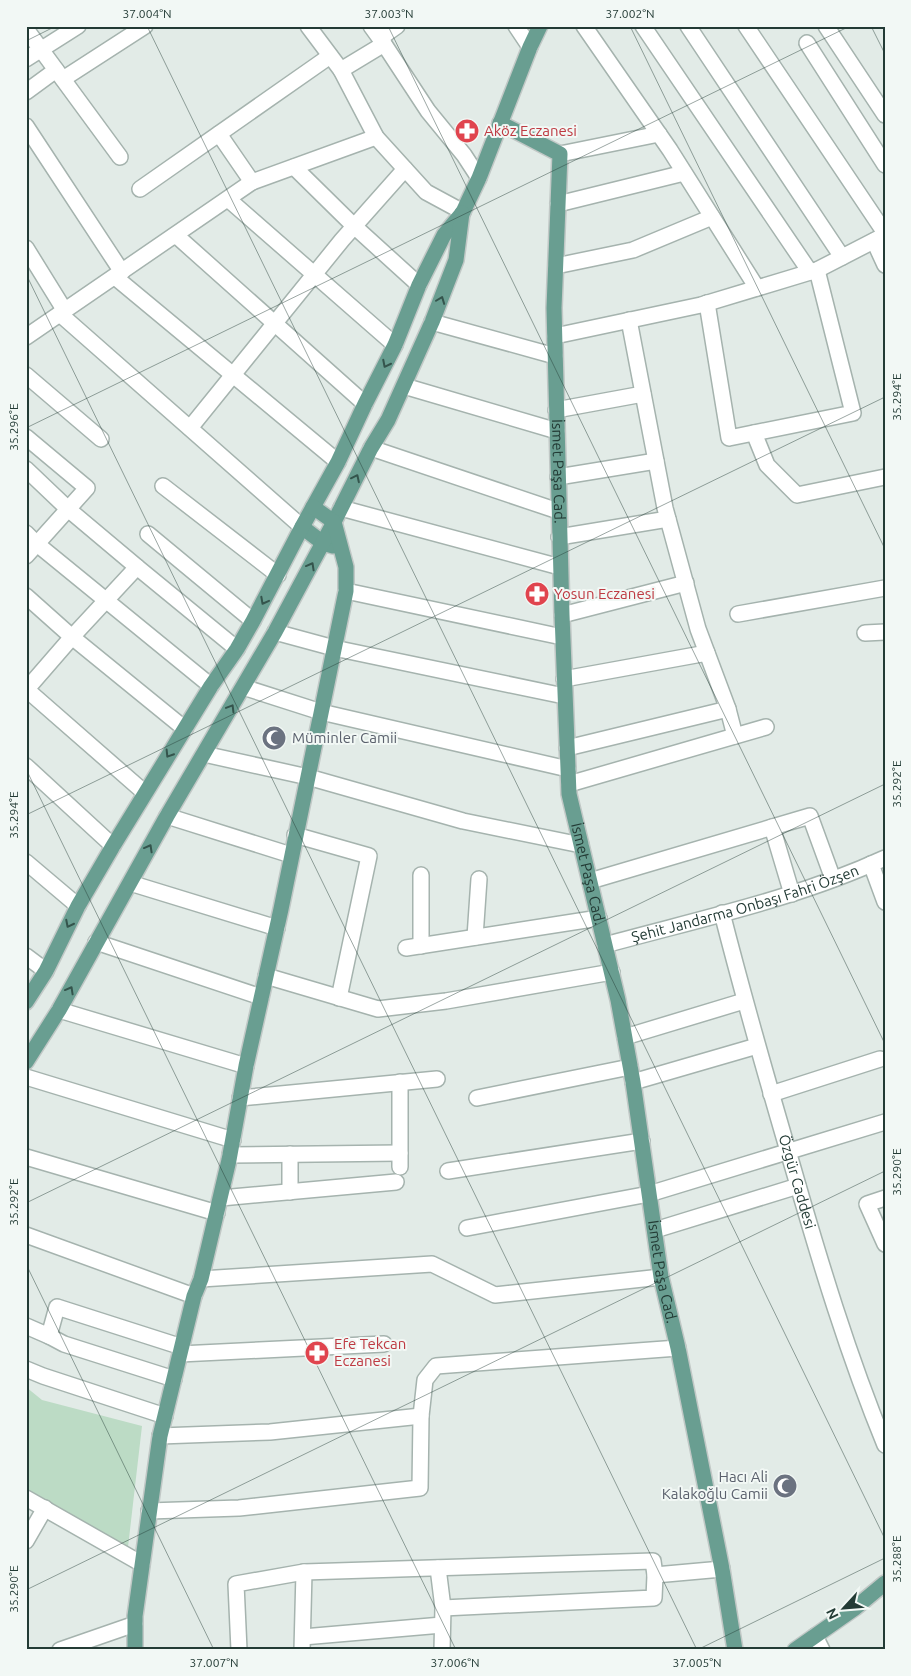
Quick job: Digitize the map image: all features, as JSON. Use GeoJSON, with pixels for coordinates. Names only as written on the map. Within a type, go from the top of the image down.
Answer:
{"type":"FeatureCollection","features":[{"type":"Feature","properties":{"kind":"main road"},"geometry":{"type":"LineString","coordinates":[[26,1002],[46,971],[78,906],[113,846],[211,686],[237,649],[338,462],[395,345],[419,285],[444,235],[463,212],[479,178],[540,26]]}},
{"type":"Feature","properties":{"kind":"main road"},"geometry":{"type":"LineString","coordinates":[[500,123],[560,154]]}},
{"type":"Feature","properties":{"kind":"main road","name":"İsmet Paşa Cad."},"geometry":{"type":"LineString","coordinates":[[560,154],[555,356],[562,637],[569,794],[612,972],[625,1037],[661,1277],[678,1348],[722,1569],[735,1650]]}},
{"type":"Feature","properties":{"kind":"main road"},"geometry":{"type":"LineString","coordinates":[[26,1062],[59,1010],[167,816],[275,632],[338,515],[370,448],[388,420],[432,322],[456,260],[463,212]]}},
{"type":"Feature","properties":{"kind":"main road"},"geometry":{"type":"LineString","coordinates":[[313,507],[338,515]]}},
{"type":"Feature","properties":{"kind":"main road"},"geometry":{"type":"LineString","coordinates":[[135,1650],[135,1624],[142,1564],[160,1436],[194,1296],[201,1279],[217,1213],[346,591],[346,567],[341,550],[338,515]]}},
{"type":"Feature","properties":{"kind":"main road"},"geometry":{"type":"LineString","coordinates":[[302,527],[323,543],[341,550]]}},
{"type":"Feature","properties":{"kind":"main road"},"geometry":{"type":"LineString","coordinates":[[795,1650],[818,1643],[885,1583]]}},
{"type":"Feature","properties":{"kind":"street"},"geometry":{"type":"LineString","coordinates":[[26,59],[78,26]]}},
{"type":"Feature","properties":{"kind":"street"},"geometry":{"type":"LineString","coordinates":[[26,92],[146,26]]}},
{"type":"Feature","properties":{"kind":"street"},"geometry":{"type":"LineString","coordinates":[[308,26],[341,70],[376,137],[426,192],[463,212]]}},
{"type":"Feature","properties":{"kind":"street"},"geometry":{"type":"LineString","coordinates":[[341,70],[378,36],[397,26]]}},
{"type":"Feature","properties":{"kind":"street"},"geometry":{"type":"LineString","coordinates":[[516,26],[530,47]]}},
{"type":"Feature","properties":{"kind":"street"},"geometry":{"type":"LineString","coordinates":[[584,26],[659,134],[757,288]]}},
{"type":"Feature","properties":{"kind":"street"},"geometry":{"type":"LineString","coordinates":[[643,26],[813,271],[853,413],[729,438],[707,303]]}},
{"type":"Feature","properties":{"kind":"street"},"geometry":{"type":"LineString","coordinates":[[688,26],[842,257]]}},
{"type":"Feature","properties":{"kind":"street"},"geometry":{"type":"LineString","coordinates":[[746,26],[881,236],[885,265]]}},
{"type":"Feature","properties":{"kind":"street"},"geometry":{"type":"LineString","coordinates":[[826,26],[885,115]]}},
{"type":"Feature","properties":{"kind":"street"},"geometry":{"type":"LineString","coordinates":[[26,29],[120,156]]}},
{"type":"Feature","properties":{"kind":"street"},"geometry":{"type":"LineString","coordinates":[[378,36],[428,111],[464,155],[479,178]]}},
{"type":"Feature","properties":{"kind":"street"},"geometry":{"type":"LineString","coordinates":[[807,43],[885,165]]}},
{"type":"Feature","properties":{"kind":"street"},"geometry":{"type":"LineString","coordinates":[[140,189],[330,56]]}},
{"type":"Feature","properties":{"kind":"street"},"geometry":{"type":"LineString","coordinates":[[26,126],[119,274],[232,375],[338,462]]}},
{"type":"Feature","properties":{"kind":"street"},"geometry":{"type":"LineString","coordinates":[[219,134],[252,182]]}},
{"type":"Feature","properties":{"kind":"street"},"geometry":{"type":"LineString","coordinates":[[560,154],[659,134]]}},
{"type":"Feature","properties":{"kind":"street"},"geometry":{"type":"LineString","coordinates":[[26,337],[252,182],[376,137]]}},
{"type":"Feature","properties":{"kind":"street"},"geometry":{"type":"LineString","coordinates":[[294,167],[354,226],[419,285]]}},
{"type":"Feature","properties":{"kind":"street"},"geometry":{"type":"LineString","coordinates":[[190,428],[354,226],[405,169]]}},
{"type":"Feature","properties":{"kind":"street"},"geometry":{"type":"LineString","coordinates":[[558,204],[684,173]]}},
{"type":"Feature","properties":{"kind":"street"},"geometry":{"type":"LineString","coordinates":[[228,199],[395,345]]}},
{"type":"Feature","properties":{"kind":"street"},"geometry":{"type":"LineString","coordinates":[[556,266],[633,250],[712,217]]}},
{"type":"Feature","properties":{"kind":"street"},"geometry":{"type":"LineString","coordinates":[[174,236],[179,238],[365,404]]}},
{"type":"Feature","properties":{"kind":"street"},"geometry":{"type":"LineString","coordinates":[[555,336],[707,303],[813,271],[881,236]]}},
{"type":"Feature","properties":{"kind":"street"},"geometry":{"type":"LineString","coordinates":[[26,248],[63,313],[302,527]]}},
{"type":"Feature","properties":{"kind":"street"},"geometry":{"type":"LineString","coordinates":[[629,320],[668,519],[698,629],[728,709],[735,736]]}},
{"type":"Feature","properties":{"kind":"street"},"geometry":{"type":"LineString","coordinates":[[432,322],[555,356]]}},
{"type":"Feature","properties":{"kind":"street"},"geometry":{"type":"LineString","coordinates":[[26,375],[101,438]]}},
{"type":"Feature","properties":{"kind":"street"},"geometry":{"type":"LineString","coordinates":[[404,386],[557,431]]}},
{"type":"Feature","properties":{"kind":"street"},"geometry":{"type":"LineString","coordinates":[[556,410],[643,394]]}},
{"type":"Feature","properties":{"kind":"street"},"geometry":{"type":"LineString","coordinates":[[754,433],[767,465],[797,495],[885,477]]}},
{"type":"Feature","properties":{"kind":"street"},"geometry":{"type":"LineString","coordinates":[[26,437],[87,488],[26,556]]}},
{"type":"Feature","properties":{"kind":"street"},"geometry":{"type":"LineString","coordinates":[[370,448],[558,511]]}},
{"type":"Feature","properties":{"kind":"street"},"geometry":{"type":"LineString","coordinates":[[558,477],[656,461]]}},
{"type":"Feature","properties":{"kind":"street"},"geometry":{"type":"LineString","coordinates":[[26,469],[68,509],[237,649]]}},
{"type":"Feature","properties":{"kind":"street"},"geometry":{"type":"LineString","coordinates":[[163,486],[278,575]]}},
{"type":"Feature","properties":{"kind":"street"},"geometry":{"type":"LineString","coordinates":[[338,515],[560,568]]}},
{"type":"Feature","properties":{"kind":"street"},"geometry":{"type":"LineString","coordinates":[[559,537],[668,519]]}},
{"type":"Feature","properties":{"kind":"street"},"geometry":{"type":"LineString","coordinates":[[26,533],[211,686]]}},
{"type":"Feature","properties":{"kind":"street"},"geometry":{"type":"LineString","coordinates":[[148,534],[253,621]]}},
{"type":"Feature","properties":{"kind":"street"},"geometry":{"type":"LineString","coordinates":[[137,567],[26,689],[145,793]]}},
{"type":"Feature","properties":{"kind":"street"},"geometry":{"type":"LineString","coordinates":[[562,615],[686,583]]}},
{"type":"Feature","properties":{"kind":"street"},"geometry":{"type":"LineString","coordinates":[[738,614],[885,588]]}},
{"type":"Feature","properties":{"kind":"street"},"geometry":{"type":"LineString","coordinates":[[346,591],[562,637]]}},
{"type":"Feature","properties":{"kind":"street"},"geometry":{"type":"LineString","coordinates":[[26,596],[72,637],[185,728]]}},
{"type":"Feature","properties":{"kind":"street"},"geometry":{"type":"LineString","coordinates":[[275,632],[334,648],[564,696]]}},
{"type":"Feature","properties":{"kind":"street"},"geometry":{"type":"LineString","coordinates":[[865,633],[885,632]]}},
{"type":"Feature","properties":{"kind":"street"},"geometry":{"type":"LineString","coordinates":[[564,679],[707,653]]}},
{"type":"Feature","properties":{"kind":"street"},"geometry":{"type":"LineString","coordinates":[[243,687],[321,712],[568,776],[766,727]]}},
{"type":"Feature","properties":{"kind":"street"},"geometry":{"type":"LineString","coordinates":[[567,748],[728,709]]}},
{"type":"Feature","properties":{"kind":"street"},"geometry":{"type":"LineString","coordinates":[[204,754],[308,777],[463,821],[581,845]]}},
{"type":"Feature","properties":{"kind":"street"},"geometry":{"type":"LineString","coordinates":[[26,766],[113,846]]}},
{"type":"Feature","properties":{"kind":"street"},"geometry":{"type":"LineString","coordinates":[[167,816],[291,855]]}},
{"type":"Feature","properties":{"kind":"street"},"geometry":{"type":"LineString","coordinates":[[590,881],[810,816],[833,879]]}},
{"type":"Feature","properties":{"kind":"street"},"geometry":{"type":"LineString","coordinates":[[772,827],[792,894]]}},
{"type":"Feature","properties":{"kind":"street"},"geometry":{"type":"LineString","coordinates":[[295,835],[369,856],[339,998]]}},
{"type":"Feature","properties":{"kind":"street"},"geometry":{"type":"LineString","coordinates":[[878,861],[885,902]]}},
{"type":"Feature","properties":{"kind":"street","name":"Şehit Jandarma Onbaşı Fahri Özşen"},"geometry":{"type":"LineString","coordinates":[[605,945],[792,894],[878,861]]}},
{"type":"Feature","properties":{"kind":"street"},"geometry":{"type":"LineString","coordinates":[[26,862],[78,906]]}},
{"type":"Feature","properties":{"kind":"street"},"geometry":{"type":"LineString","coordinates":[[421,875],[413,947],[599,918]]}},
{"type":"Feature","properties":{"kind":"street"},"geometry":{"type":"LineString","coordinates":[[475,937],[479,879]]}},
{"type":"Feature","properties":{"kind":"street"},"geometry":{"type":"LineString","coordinates":[[130,883],[277,928]]}},
{"type":"Feature","properties":{"kind":"street","name":"Özgür Caddesi"},"geometry":{"type":"LineString","coordinates":[[722,913],[744,1001],[827,1282],[866,1399],[885,1446]]}},
{"type":"Feature","properties":{"kind":"street"},"geometry":{"type":"LineString","coordinates":[[96,942],[261,997]]}},
{"type":"Feature","properties":{"kind":"street"},"geometry":{"type":"LineString","coordinates":[[26,956],[46,971]]}},
{"type":"Feature","properties":{"kind":"street"},"geometry":{"type":"LineString","coordinates":[[266,976],[378,1010],[446,1001],[612,972]]}},
{"type":"Feature","properties":{"kind":"street"},"geometry":{"type":"LineString","coordinates":[[625,1037],[744,1001]]}},
{"type":"Feature","properties":{"kind":"street"},"geometry":{"type":"LineString","coordinates":[[59,1010],[246,1066]]}},
{"type":"Feature","properties":{"kind":"street"},"geometry":{"type":"LineString","coordinates":[[478,1098],[631,1075],[757,1046]]}},
{"type":"Feature","properties":{"kind":"street"},"geometry":{"type":"LineString","coordinates":[[771,1094],[880,1059]]}},
{"type":"Feature","properties":{"kind":"street"},"geometry":{"type":"LineString","coordinates":[[26,1077],[231,1148],[290,1154],[400,1160],[400,1082]]}},
{"type":"Feature","properties":{"kind":"street"},"geometry":{"type":"LineString","coordinates":[[240,1098],[437,1079]]}},
{"type":"Feature","properties":{"kind":"street"},"geometry":{"type":"LineString","coordinates":[[467,1228],[650,1194],[885,1122]]}},
{"type":"Feature","properties":{"kind":"street"},"geometry":{"type":"LineString","coordinates":[[448,1171],[642,1141]]}},
{"type":"Feature","properties":{"kind":"street"},"geometry":{"type":"LineString","coordinates":[[290,1154],[290,1192]]}},
{"type":"Feature","properties":{"kind":"street"},"geometry":{"type":"LineString","coordinates":[[26,1157],[217,1213]]}},
{"type":"Feature","properties":{"kind":"street"},"geometry":{"type":"LineString","coordinates":[[220,1198],[396,1182]]}},
{"type":"Feature","properties":{"kind":"street"},"geometry":{"type":"LineString","coordinates":[[655,1230],[798,1186]]}},
{"type":"Feature","properties":{"kind":"street"},"geometry":{"type":"LineString","coordinates":[[885,1198],[867,1204],[885,1244]]}},
{"type":"Feature","properties":{"kind":"street"},"geometry":{"type":"LineString","coordinates":[[26,1235],[194,1296]]}},
{"type":"Feature","properties":{"kind":"street"},"geometry":{"type":"LineString","coordinates":[[201,1279],[432,1264],[495,1295],[661,1277]]}},
{"type":"Feature","properties":{"kind":"street"},"geometry":{"type":"LineString","coordinates":[[49,1336],[57,1306],[181,1350],[384,1344]]}},
{"type":"Feature","properties":{"kind":"street"},"geometry":{"type":"LineString","coordinates":[[26,1326],[64,1344],[174,1379]]}},
{"type":"Feature","properties":{"kind":"street"},"geometry":{"type":"LineString","coordinates":[[150,1511],[239,1508],[420,1488],[421,1416],[425,1380],[436,1366],[678,1348]]}},
{"type":"Feature","properties":{"kind":"street"},"geometry":{"type":"LineString","coordinates":[[26,1369],[165,1416]]}},
{"type":"Feature","properties":{"kind":"street"},"geometry":{"type":"LineString","coordinates":[[160,1436],[270,1432],[421,1416]]}},
{"type":"Feature","properties":{"kind":"street"},"geometry":{"type":"LineString","coordinates":[[26,1498],[142,1564]]}},
{"type":"Feature","properties":{"kind":"street"},"geometry":{"type":"LineString","coordinates":[[26,1541],[45,1508]]}},
{"type":"Feature","properties":{"kind":"street"},"geometry":{"type":"LineString","coordinates":[[239,1650],[236,1584],[304,1572],[653,1561],[655,1575],[654,1598],[444,1608]]}},
{"type":"Feature","properties":{"kind":"street"},"geometry":{"type":"LineString","coordinates":[[438,1568],[444,1608],[442,1650]]}},
{"type":"Feature","properties":{"kind":"street"},"geometry":{"type":"LineString","coordinates":[[655,1575],[722,1569]]}},
{"type":"Feature","properties":{"kind":"street"},"geometry":{"type":"LineString","coordinates":[[304,1572],[303,1644],[442,1625]]}},
{"type":"Feature","properties":{"kind":"street"},"geometry":{"type":"LineString","coordinates":[[60,1650],[135,1624]]}},
{"type":"Feature","properties":{"kind":"green space"},"geometry":{"type":"Polygon","coordinates":[[[26,1387],[42,1400],[142,1426],[128,1547],[26,1489],[26,1387]]]}},
{"type":"Feature","properties":{"kind":"place","name":"Aköz Eczanesi"},"geometry":{"type":"Point","coordinates":[467,131]}},
{"type":"Feature","properties":{"kind":"place","name":"Yosun Eczanesi"},"geometry":{"type":"Point","coordinates":[537,594]}},
{"type":"Feature","properties":{"kind":"place","name":"Müminler Camii"},"geometry":{"type":"Point","coordinates":[274,738]}},
{"type":"Feature","properties":{"kind":"place","name":"Efe Tekcan Eczanesi"},"geometry":{"type":"Point","coordinates":[317,1353]}},
{"type":"Feature","properties":{"kind":"place","name":"Hacı Ali Kalakoğlu Camii"},"geometry":{"type":"Point","coordinates":[785,1486]}}]}
